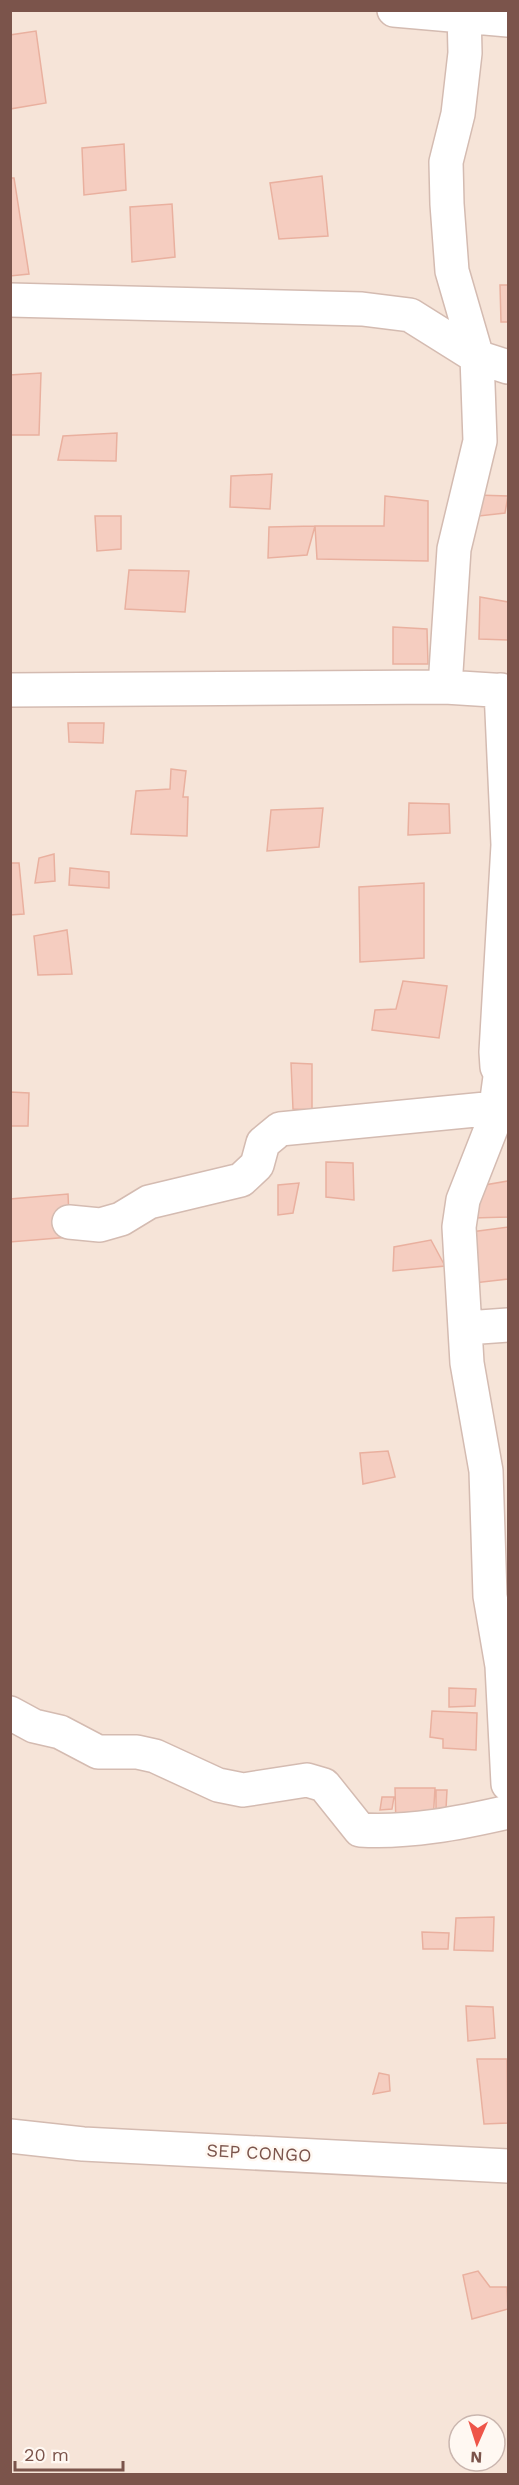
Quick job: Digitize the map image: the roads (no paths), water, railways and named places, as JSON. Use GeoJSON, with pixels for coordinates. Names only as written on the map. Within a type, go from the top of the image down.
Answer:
{"type":"FeatureCollection","features":[{"type":"Feature","properties":{"kind":"street"},"geometry":{"type":"LineString","coordinates":[[394,10],[465,13],[508,20]]}},
{"type":"Feature","properties":{"kind":"street"},"geometry":{"type":"LineString","coordinates":[[445,687],[454,549],[480,441],[477,357],[452,271],[447,204],[446,162],[458,114],[465,53],[465,13]]}},
{"type":"Feature","properties":{"kind":"street"},"geometry":{"type":"LineString","coordinates":[[10,300],[362,309],[410,315],[477,357],[508,368]]}},
{"type":"Feature","properties":{"kind":"street"},"geometry":{"type":"LineString","coordinates":[[10,690],[445,687],[505,690],[508,845],[496,1052],[502,1092],[486,1146],[463,1200],[460,1257],[467,1363],[486,1471],[490,1596],[502,1666],[508,1784]]}},
{"type":"Feature","properties":{"kind":"street"},"geometry":{"type":"LineString","coordinates":[[69,1222],[100,1225],[121,1219],[149,1202],[241,1180],[257,1165],[263,1143],[280,1129],[502,1092]]}},
{"type":"Feature","properties":{"kind":"street"},"geometry":{"type":"LineString","coordinates":[[466,1328],[508,1325]]}},
{"type":"Feature","properties":{"kind":"street"},"geometry":{"type":"LineString","coordinates":[[10,1713],[34,1726],[60,1732],[98,1752],[137,1752],[155,1756],[218,1785],[243,1790],[307,1780],[324,1785],[360,1830],[388,1832],[462,1822],[508,1812]]}},
{"type":"Feature","properties":{"kind":"street","name":"SEP CONGO"},"geometry":{"type":"LineString","coordinates":[[10,2136],[83,2144],[508,2166]]}}]}
